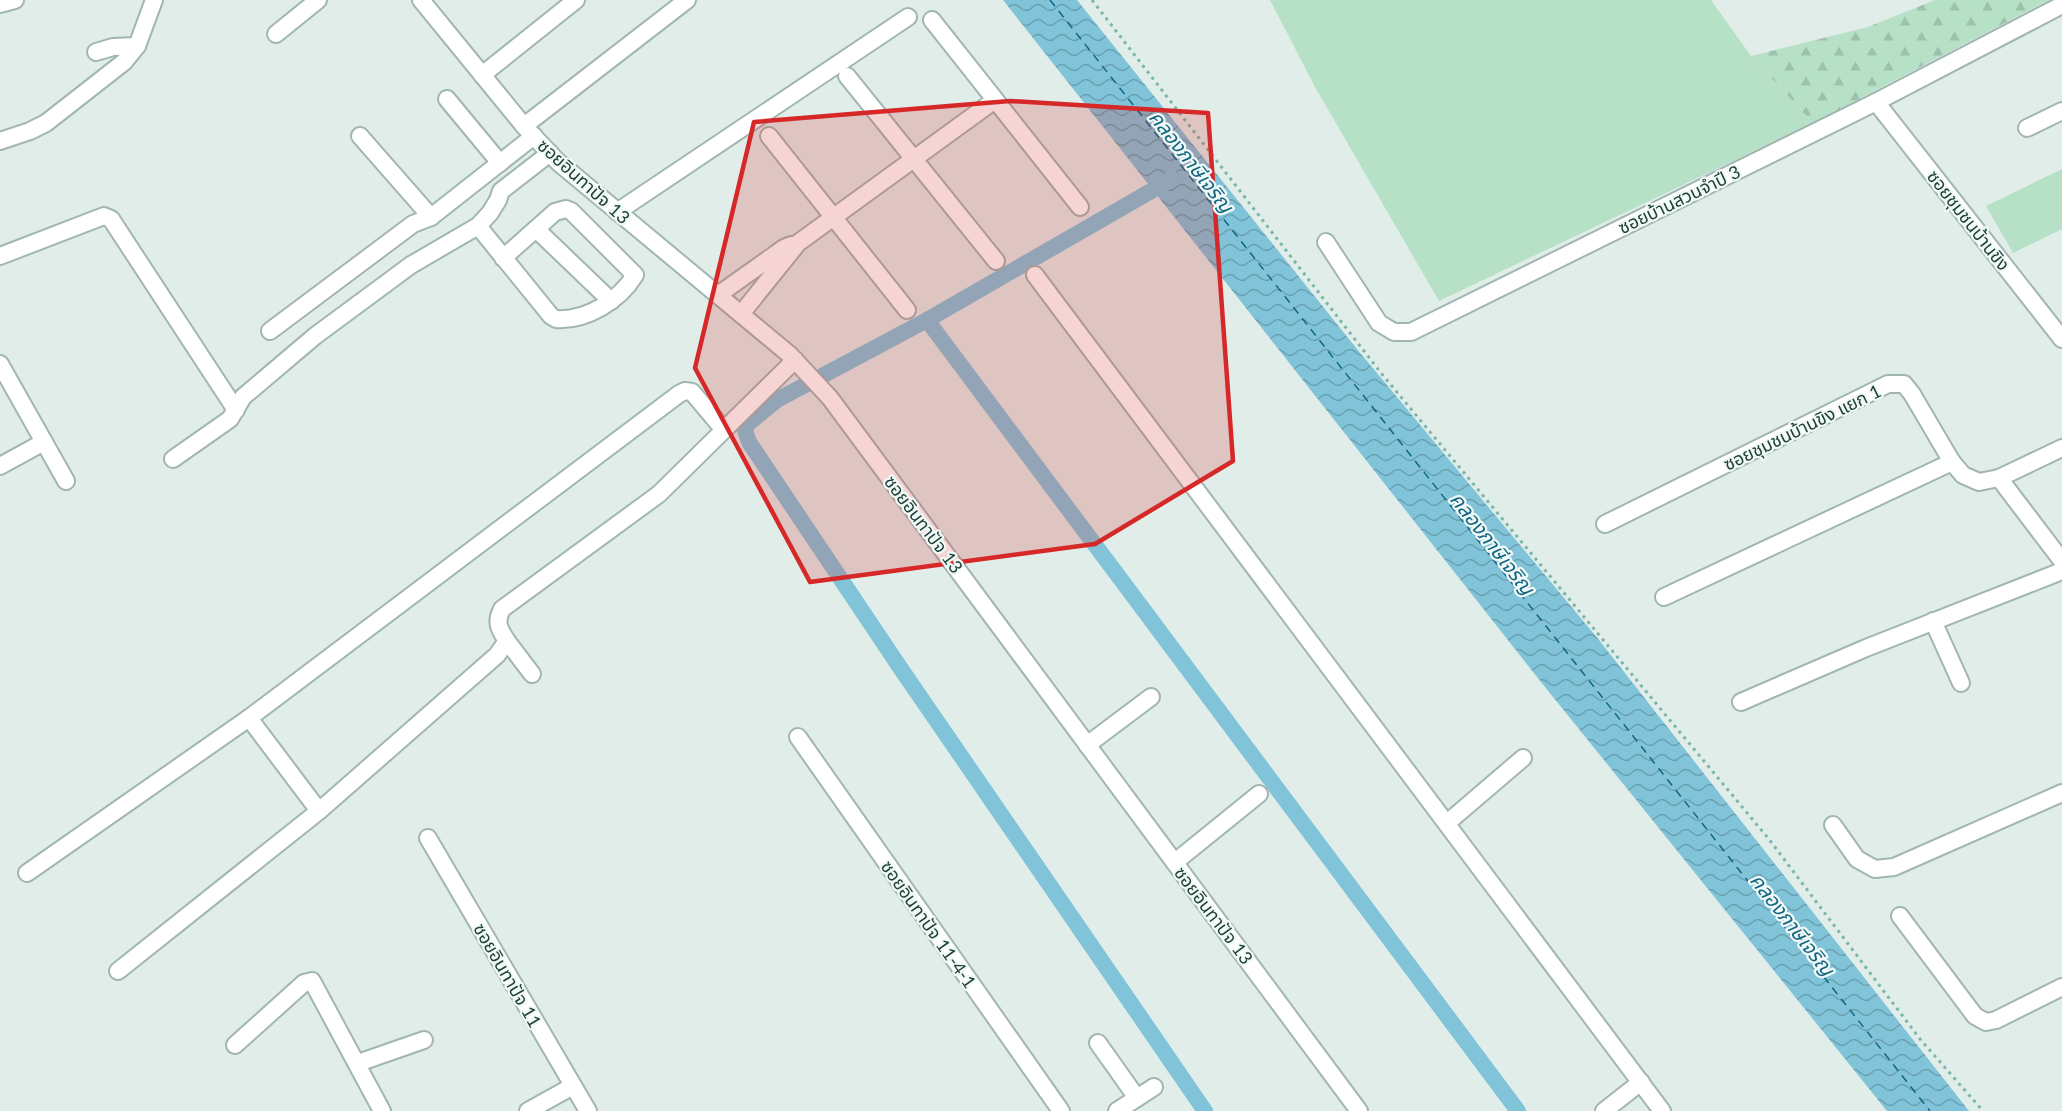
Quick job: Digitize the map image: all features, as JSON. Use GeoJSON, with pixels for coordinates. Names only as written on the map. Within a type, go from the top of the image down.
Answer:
{"type":"FeatureCollection","features":[{"type":"Feature","properties":{"kind":"street"},"geometry":{"type":"LineString","coordinates":[[0,4],[15,0]]}},
{"type":"Feature","properties":{"kind":"street"},"geometry":{"type":"LineString","coordinates":[[0,141],[46,123],[124,62],[137,46],[154,0]]}},
{"type":"Feature","properties":{"kind":"street"},"geometry":{"type":"LineString","coordinates":[[276,33],[318,0]]}},
{"type":"Feature","properties":{"kind":"street","name":"ซอยอินทาปัจ 13"},"geometry":{"type":"LineString","coordinates":[[421,0],[529,131],[550,153],[617,212],[801,365],[818,384],[1359,1111]]}},
{"type":"Feature","properties":{"kind":"street"},"geometry":{"type":"LineString","coordinates":[[482,75],[576,0]]}},
{"type":"Feature","properties":{"kind":"street"},"geometry":{"type":"LineString","coordinates":[[270,331],[413,224],[431,217],[500,163],[529,131],[687,0]]}},
{"type":"Feature","properties":{"kind":"street","name":"ซอยบ้านสวนจำปี 3"},"geometry":{"type":"LineString","coordinates":[[1326,242],[1379,323],[1394,332],[1411,332],[1876,102],[2062,5]]}},
{"type":"Feature","properties":{"kind":"street"},"geometry":{"type":"LineString","coordinates":[[617,212],[908,17]]}},
{"type":"Feature","properties":{"kind":"street"},"geometry":{"type":"LineString","coordinates":[[932,20],[1080,207]]}},
{"type":"Feature","properties":{"kind":"street"},"geometry":{"type":"LineString","coordinates":[[96,52],[113,47],[137,46]]}},
{"type":"Feature","properties":{"kind":"street"},"geometry":{"type":"LineString","coordinates":[[847,76],[996,261]]}},
{"type":"Feature","properties":{"kind":"street"},"geometry":{"type":"LineString","coordinates":[[447,99],[500,163]]}},
{"type":"Feature","properties":{"kind":"street"},"geometry":{"type":"LineString","coordinates":[[741,314],[798,243],[995,100]]}},
{"type":"Feature","properties":{"kind":"street","name":"ซอยชุมชนบ้านขิง"},"geometry":{"type":"LineString","coordinates":[[1876,102],[2062,339]]}},
{"type":"Feature","properties":{"kind":"street"},"geometry":{"type":"LineString","coordinates":[[2027,128],[2062,111]]}},
{"type":"Feature","properties":{"kind":"street"},"geometry":{"type":"LineString","coordinates":[[360,136],[431,217]]}},
{"type":"Feature","properties":{"kind":"street"},"geometry":{"type":"LineString","coordinates":[[770,136],[907,310]]}},
{"type":"Feature","properties":{"kind":"street"},"geometry":{"type":"LineString","coordinates":[[173,459],[230,419],[243,396],[315,336],[411,265],[478,226],[494,206],[501,191],[550,153]]}},
{"type":"Feature","properties":{"kind":"street"},"geometry":{"type":"LineString","coordinates":[[478,226],[503,258],[555,319],[590,315],[611,301],[635,277],[634,273],[571,211],[566,209],[555,212],[503,258]]}},
{"type":"Feature","properties":{"kind":"street"},"geometry":{"type":"LineString","coordinates":[[0,256],[104,216],[111,219],[236,410]]}},
{"type":"Feature","properties":{"kind":"street"},"geometry":{"type":"LineString","coordinates":[[536,229],[611,301]]}},
{"type":"Feature","properties":{"kind":"street"},"geometry":{"type":"LineString","coordinates":[[718,295],[784,248],[798,243]]}},
{"type":"Feature","properties":{"kind":"street"},"geometry":{"type":"LineString","coordinates":[[1035,275],[1662,1111]]}},
{"type":"Feature","properties":{"kind":"street"},"geometry":{"type":"LineString","coordinates":[[0,364],[66,481]]}},
{"type":"Feature","properties":{"kind":"street"},"geometry":{"type":"LineString","coordinates":[[532,674],[498,627],[498,617],[502,609],[658,494],[724,430],[801,365]]}},
{"type":"Feature","properties":{"kind":"street","name":"ซอยชุมชนบ้านขิง แยก 1"},"geometry":{"type":"LineString","coordinates":[[1605,524],[1888,384],[1904,384],[1952,462],[1963,475],[1979,482],[1999,478],[2062,448]]}},
{"type":"Feature","properties":{"kind":"street"},"geometry":{"type":"LineString","coordinates":[[27,873],[249,717],[679,394],[685,391],[693,392],[724,430]]}},
{"type":"Feature","properties":{"kind":"street"},"geometry":{"type":"LineString","coordinates":[[0,466],[44,442]]}},
{"type":"Feature","properties":{"kind":"street"},"geometry":{"type":"LineString","coordinates":[[1664,597],[1952,462]]}},
{"type":"Feature","properties":{"kind":"street"},"geometry":{"type":"LineString","coordinates":[[1999,478],[2062,561]]}},
{"type":"Feature","properties":{"kind":"street"},"geometry":{"type":"LineString","coordinates":[[1741,702],[1866,648],[2062,571]]}},
{"type":"Feature","properties":{"kind":"street"},"geometry":{"type":"LineString","coordinates":[[1934,621],[1960,683]]}},
{"type":"Feature","properties":{"kind":"street"},"geometry":{"type":"LineString","coordinates":[[118,971],[319,811],[497,656],[507,641]]}},
{"type":"Feature","properties":{"kind":"street"},"geometry":{"type":"LineString","coordinates":[[1087,745],[1151,697]]}},
{"type":"Feature","properties":{"kind":"street"},"geometry":{"type":"LineString","coordinates":[[249,717],[319,811]]}},
{"type":"Feature","properties":{"kind":"street","name":"ซอยอินทาปัจ 11-4-1"},"geometry":{"type":"LineString","coordinates":[[798,737],[1061,1111]]}},
{"type":"Feature","properties":{"kind":"street"},"geometry":{"type":"LineString","coordinates":[[1447,823],[1523,758]]}},
{"type":"Feature","properties":{"kind":"street"},"geometry":{"type":"LineString","coordinates":[[1833,825],[1857,859],[1875,869],[1894,867],[2062,793]]}},
{"type":"Feature","properties":{"kind":"street"},"geometry":{"type":"LineString","coordinates":[[1175,862],[1258,794]]}},
{"type":"Feature","properties":{"kind":"street","name":"ซอยอินทาปัจ 11"},"geometry":{"type":"LineString","coordinates":[[428,838],[588,1111]]}},
{"type":"Feature","properties":{"kind":"street"},"geometry":{"type":"LineString","coordinates":[[1900,916],[1975,1016],[1986,1022],[1996,1020],[2062,987]]}},
{"type":"Feature","properties":{"kind":"street"},"geometry":{"type":"LineString","coordinates":[[235,1045],[304,983],[312,981],[382,1111]]}},
{"type":"Feature","properties":{"kind":"street"},"geometry":{"type":"LineString","coordinates":[[358,1063],[424,1040]]}},
{"type":"Feature","properties":{"kind":"street"},"geometry":{"type":"LineString","coordinates":[[1098,1043],[1137,1098]]}},
{"type":"Feature","properties":{"kind":"street"},"geometry":{"type":"LineString","coordinates":[[1604,1111],[1641,1082]]}},
{"type":"Feature","properties":{"kind":"street"},"geometry":{"type":"LineString","coordinates":[[528,1111],[573,1086]]}},
{"type":"Feature","properties":{"kind":"street"},"geometry":{"type":"LineString","coordinates":[[1117,1111],[1154,1087]]}},
{"type":"Feature","properties":{"kind":"path"},"geometry":{"type":"LineString","coordinates":[[1092,0],[1381,373],[1768,838],[1920,1039],[1983,1111]]}},
{"type":"Feature","properties":{"kind":"highlighted area"},"geometry":{"type":"Polygon","coordinates":[[[1010,101],[1208,113],[1233,461],[1095,544],[810,582],[695,368],[754,122],[1010,101]]]}},
{"type":"Feature","properties":{"kind":"green space"},"geometry":{"type":"Polygon","coordinates":[[[1270,0],[1711,0],[1751,56],[1813,123],[1439,301],[1315,87],[1270,0]]]}},
{"type":"Feature","properties":{"kind":"green space"},"geometry":{"type":"Polygon","coordinates":[[[1935,0],[2049,0],[1813,123],[1751,56],[1868,27],[1935,0]]]}},
{"type":"Feature","properties":{"kind":"green space"},"geometry":{"type":"Polygon","coordinates":[[[2062,169],[2062,229],[2013,253],[1986,206],[2062,169]]]}},
{"type":"Feature","properties":{"kind":"water","name":"คลองภาษีเจริญ"},"geometry":{"type":"Polygon","coordinates":[[[1003,0],[1077,0],[1357,349],[1599,640],[1969,1111],[1887,1111],[1541,682],[1003,0]]]}},
{"type":"Feature","properties":{"kind":"waterway"},"geometry":{"type":"LineString","coordinates":[[1172,179],[927,320],[777,400],[744,427],[749,442],[899,666],[1205,1111]]}},
{"type":"Feature","properties":{"kind":"waterway"},"geometry":{"type":"LineString","coordinates":[[927,320],[1518,1111]]}},
{"type":"Feature","properties":{"kind":"ferry route"},"geometry":{"type":"LineString","coordinates":[[1050,0],[1930,1111]]}}]}
